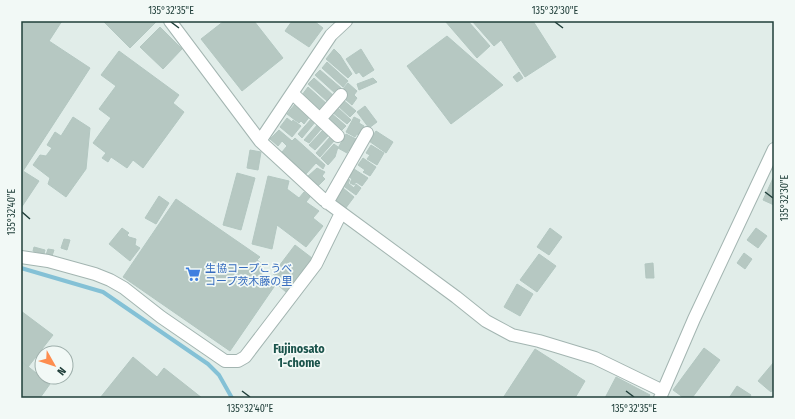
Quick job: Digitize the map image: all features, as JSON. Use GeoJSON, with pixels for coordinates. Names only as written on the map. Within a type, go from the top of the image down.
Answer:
{"type":"FeatureCollection","features":[{"type":"Feature","properties":{"kind":"street"},"geometry":{"type":"LineString","coordinates":[[170,21],[260,141],[327,203],[456,297],[486,321],[512,335],[539,341],[595,358],[663,396],[694,319],[774,149]]}},
{"type":"Feature","properties":{"kind":"street"},"geometry":{"type":"LineString","coordinates":[[260,141],[331,35],[346,21]]}},
{"type":"Feature","properties":{"kind":"street"},"geometry":{"type":"LineString","coordinates":[[292,93],[338,136]]}},
{"type":"Feature","properties":{"kind":"street"},"geometry":{"type":"LineString","coordinates":[[320,119],[340,95]]}},
{"type":"Feature","properties":{"kind":"street"},"geometry":{"type":"LineString","coordinates":[[327,203],[367,133]]}},
{"type":"Feature","properties":{"kind":"street"},"geometry":{"type":"LineString","coordinates":[[21,257],[48,261],[95,274],[110,280],[124,288],[161,317],[225,361],[238,362],[245,357],[316,264],[341,213]]}},
{"type":"Feature","properties":{"kind":"building"},"geometry":{"type":"Polygon","coordinates":[[[21,21],[62,21],[49,41],[90,68],[23,171],[39,181],[21,208],[21,21]]]}},
{"type":"Feature","properties":{"kind":"building"},"geometry":{"type":"Polygon","coordinates":[[[103,21],[157,21],[130,48],[103,21]]]}},
{"type":"Feature","properties":{"kind":"building"},"geometry":{"type":"Polygon","coordinates":[[[224,21],[254,21],[283,58],[242,91],[201,39],[224,21]]]}},
{"type":"Feature","properties":{"kind":"building"},"geometry":{"type":"Polygon","coordinates":[[[292,21],[314,21],[323,28],[309,47],[285,31],[292,21]]]}},
{"type":"Feature","properties":{"kind":"building"},"geometry":{"type":"Polygon","coordinates":[[[445,21],[468,21],[490,46],[477,58],[445,21]]]}},
{"type":"Feature","properties":{"kind":"building"},"geometry":{"type":"Polygon","coordinates":[[[472,21],[533,21],[556,57],[525,77],[501,40],[494,46],[472,21]]]}},
{"type":"Feature","properties":{"kind":"building"},"geometry":{"type":"Polygon","coordinates":[[[160,27],[182,49],[163,69],[140,47],[160,27]]]}},
{"type":"Feature","properties":{"kind":"building"},"geometry":{"type":"Polygon","coordinates":[[[447,36],[503,85],[451,124],[407,66],[447,36]]]}},
{"type":"Feature","properties":{"kind":"building"},"geometry":{"type":"Polygon","coordinates":[[[334,49],[340,55],[352,74],[348,78],[326,59],[334,49]]]}},
{"type":"Feature","properties":{"kind":"building"},"geometry":{"type":"Polygon","coordinates":[[[361,49],[374,70],[363,77],[359,72],[356,74],[346,59],[361,49]]]}},
{"type":"Feature","properties":{"kind":"building"},"geometry":{"type":"Polygon","coordinates":[[[119,51],[179,95],[173,103],[184,112],[143,168],[133,160],[127,168],[111,157],[108,162],[102,158],[106,153],[93,143],[111,118],[99,109],[116,86],[101,75],[119,51]]]}},
{"type":"Feature","properties":{"kind":"building"},"geometry":{"type":"Polygon","coordinates":[[[327,62],[348,81],[343,87],[322,68],[327,62]]]}},
{"type":"Feature","properties":{"kind":"building"},"geometry":{"type":"Polygon","coordinates":[[[320,70],[341,88],[336,94],[315,75],[320,70]]]}},
{"type":"Feature","properties":{"kind":"building"},"geometry":{"type":"Polygon","coordinates":[[[519,72],[523,78],[517,82],[513,77],[519,72]]]}},
{"type":"Feature","properties":{"kind":"building"},"geometry":{"type":"Polygon","coordinates":[[[314,78],[334,96],[328,102],[308,84],[314,78]]]}},
{"type":"Feature","properties":{"kind":"building"},"geometry":{"type":"Polygon","coordinates":[[[373,78],[377,82],[359,90],[357,84],[373,78]]]}},
{"type":"Feature","properties":{"kind":"building"},"geometry":{"type":"Polygon","coordinates":[[[348,83],[357,91],[354,95],[357,98],[352,105],[345,99],[347,97],[341,91],[348,83]]]}},
{"type":"Feature","properties":{"kind":"building"},"geometry":{"type":"Polygon","coordinates":[[[308,87],[327,104],[320,111],[302,95],[308,87]]]}},
{"type":"Feature","properties":{"kind":"building"},"geometry":{"type":"Polygon","coordinates":[[[342,99],[356,111],[350,117],[337,105],[342,99]]]}},
{"type":"Feature","properties":{"kind":"building"},"geometry":{"type":"Polygon","coordinates":[[[295,104],[310,116],[304,124],[301,121],[299,123],[287,114],[295,104]]]}},
{"type":"Feature","properties":{"kind":"building"},"geometry":{"type":"Polygon","coordinates":[[[365,106],[377,122],[369,128],[357,112],[365,106]]]}},
{"type":"Feature","properties":{"kind":"building"},"geometry":{"type":"Polygon","coordinates":[[[337,107],[351,120],[347,124],[332,112],[337,107]]]}},
{"type":"Feature","properties":{"kind":"building"},"geometry":{"type":"Polygon","coordinates":[[[331,113],[346,126],[342,130],[327,117],[331,113]]]}},
{"type":"Feature","properties":{"kind":"building"},"geometry":{"type":"Polygon","coordinates":[[[73,117],[90,128],[86,169],[66,197],[48,184],[50,178],[33,165],[40,155],[46,156],[52,148],[47,145],[55,132],[61,136],[73,117]]]}},
{"type":"Feature","properties":{"kind":"building"},"geometry":{"type":"Polygon","coordinates":[[[354,117],[360,120],[359,123],[364,126],[359,135],[357,134],[355,137],[346,132],[354,117]]]}},
{"type":"Feature","properties":{"kind":"building"},"geometry":{"type":"Polygon","coordinates":[[[287,118],[292,122],[293,120],[301,126],[292,137],[280,127],[287,118]]]}},
{"type":"Feature","properties":{"kind":"building"},"geometry":{"type":"Polygon","coordinates":[[[312,118],[316,121],[302,138],[298,134],[312,118]]]}},
{"type":"Feature","properties":{"kind":"building"},"geometry":{"type":"Polygon","coordinates":[[[318,124],[322,128],[309,143],[304,140],[318,124]]]}},
{"type":"Feature","properties":{"kind":"building"},"geometry":{"type":"Polygon","coordinates":[[[279,130],[292,141],[295,138],[325,165],[323,169],[316,163],[306,174],[282,152],[287,146],[282,141],[278,146],[270,139],[279,130]]]}},
{"type":"Feature","properties":{"kind":"building"},"geometry":{"type":"Polygon","coordinates":[[[322,131],[328,136],[315,150],[309,145],[322,131]]]}},
{"type":"Feature","properties":{"kind":"building"},"geometry":{"type":"Polygon","coordinates":[[[376,131],[393,142],[386,153],[369,141],[376,131]]]}},
{"type":"Feature","properties":{"kind":"building"},"geometry":{"type":"Polygon","coordinates":[[[346,134],[356,139],[355,142],[357,143],[352,152],[348,150],[347,153],[338,148],[346,134]]]}},
{"type":"Feature","properties":{"kind":"building"},"geometry":{"type":"Polygon","coordinates":[[[330,137],[334,141],[320,157],[316,153],[330,137]]]}},
{"type":"Feature","properties":{"kind":"building"},"geometry":{"type":"Polygon","coordinates":[[[334,144],[338,147],[335,157],[328,165],[321,158],[334,144]]]}},
{"type":"Feature","properties":{"kind":"building"},"geometry":{"type":"Polygon","coordinates":[[[371,145],[384,153],[377,165],[367,159],[370,155],[366,153],[371,145]]]}},
{"type":"Feature","properties":{"kind":"building"},"geometry":{"type":"Polygon","coordinates":[[[250,150],[261,152],[258,170],[247,168],[250,150]]]}},
{"type":"Feature","properties":{"kind":"building"},"geometry":{"type":"Polygon","coordinates":[[[363,158],[376,167],[370,176],[363,172],[365,170],[358,165],[363,158]]]}},
{"type":"Feature","properties":{"kind":"building"},"geometry":{"type":"Polygon","coordinates":[[[317,168],[325,172],[322,176],[325,179],[318,186],[307,177],[317,168]]]}},
{"type":"Feature","properties":{"kind":"building"},"geometry":{"type":"Polygon","coordinates":[[[354,169],[368,178],[362,186],[356,182],[354,185],[350,183],[352,179],[349,177],[354,169]]]}},
{"type":"Feature","properties":{"kind":"building"},"geometry":{"type":"Polygon","coordinates":[[[237,173],[255,178],[241,230],[223,225],[237,173]]]}},
{"type":"Feature","properties":{"kind":"building"},"geometry":{"type":"Polygon","coordinates":[[[268,176],[289,181],[287,189],[299,198],[304,192],[310,197],[306,202],[319,211],[313,218],[323,226],[306,247],[277,225],[272,249],[252,244],[268,176]]]}},
{"type":"Feature","properties":{"kind":"building"},"geometry":{"type":"Polygon","coordinates":[[[774,176],[774,205],[763,200],[774,176]]]}},
{"type":"Feature","properties":{"kind":"building"},"geometry":{"type":"Polygon","coordinates":[[[347,178],[350,180],[348,183],[354,188],[356,184],[361,188],[356,195],[342,185],[347,178]]]}},
{"type":"Feature","properties":{"kind":"building"},"geometry":{"type":"Polygon","coordinates":[[[343,188],[354,197],[345,209],[334,200],[343,188]]]}},
{"type":"Feature","properties":{"kind":"building"},"geometry":{"type":"Polygon","coordinates":[[[159,196],[169,203],[156,224],[145,218],[159,196]]]}},
{"type":"Feature","properties":{"kind":"building","name":"生協コープこうべ コープ茨木藤の里"},"geometry":{"type":"Polygon","coordinates":[[[176,199],[260,257],[257,260],[264,265],[259,272],[276,284],[230,351],[123,277],[176,199]]]}},
{"type":"Feature","properties":{"kind":"building"},"geometry":{"type":"Polygon","coordinates":[[[122,228],[129,233],[127,235],[129,237],[136,239],[135,245],[140,248],[130,261],[109,244],[122,228]]]}},
{"type":"Feature","properties":{"kind":"building"},"geometry":{"type":"Polygon","coordinates":[[[550,228],[562,237],[549,255],[537,247],[550,228]]]}},
{"type":"Feature","properties":{"kind":"building"},"geometry":{"type":"Polygon","coordinates":[[[756,228],[767,236],[758,248],[747,240],[756,228]]]}},
{"type":"Feature","properties":{"kind":"building"},"geometry":{"type":"Polygon","coordinates":[[[64,239],[70,240],[67,250],[61,248],[64,239]]]}},
{"type":"Feature","properties":{"kind":"building"},"geometry":{"type":"Polygon","coordinates":[[[295,245],[312,258],[286,292],[279,286],[283,282],[273,274],[295,245]]]}},
{"type":"Feature","properties":{"kind":"building"},"geometry":{"type":"Polygon","coordinates":[[[34,247],[45,250],[44,254],[33,251],[34,247]]]}},
{"type":"Feature","properties":{"kind":"building"},"geometry":{"type":"Polygon","coordinates":[[[48,249],[54,250],[52,256],[46,255],[48,249]]]}},
{"type":"Feature","properties":{"kind":"building"},"geometry":{"type":"Polygon","coordinates":[[[744,253],[752,259],[745,269],[737,263],[744,253]]]}},
{"type":"Feature","properties":{"kind":"building"},"geometry":{"type":"Polygon","coordinates":[[[539,254],[556,266],[537,292],[520,280],[539,254]]]}},
{"type":"Feature","properties":{"kind":"building"},"geometry":{"type":"Polygon","coordinates":[[[653,263],[654,278],[646,278],[645,264],[653,263]]]}},
{"type":"Feature","properties":{"kind":"building"},"geometry":{"type":"Polygon","coordinates":[[[517,284],[533,294],[520,316],[504,307],[517,284]]]}},
{"type":"Feature","properties":{"kind":"building"},"geometry":{"type":"Polygon","coordinates":[[[21,311],[53,335],[45,345],[34,345],[34,359],[28,367],[21,361],[21,311]]]}},
{"type":"Feature","properties":{"kind":"building"},"geometry":{"type":"Polygon","coordinates":[[[704,348],[720,360],[692,398],[684,398],[673,390],[704,348]]]}},
{"type":"Feature","properties":{"kind":"building"},"geometry":{"type":"Polygon","coordinates":[[[535,349],[585,381],[575,398],[503,398],[535,349]]]}},
{"type":"Feature","properties":{"kind":"building"},"geometry":{"type":"Polygon","coordinates":[[[133,357],[157,377],[164,368],[202,398],[145,398],[143,396],[142,398],[100,398],[133,357]]]}},
{"type":"Feature","properties":{"kind":"building"},"geometry":{"type":"Polygon","coordinates":[[[21,361],[34,371],[34,385],[49,385],[40,398],[21,398],[21,361]]]}},
{"type":"Feature","properties":{"kind":"building"},"geometry":{"type":"Polygon","coordinates":[[[774,362],[774,388],[771,392],[758,381],[774,362]]]}},
{"type":"Feature","properties":{"kind":"building"},"geometry":{"type":"Polygon","coordinates":[[[616,377],[650,395],[648,398],[605,398],[616,377]]]}},
{"type":"Feature","properties":{"kind":"building"},"geometry":{"type":"Polygon","coordinates":[[[737,386],[751,395],[749,398],[729,398],[737,386]]]}},
{"type":"Feature","properties":{"kind":"waterway"},"geometry":{"type":"LineString","coordinates":[[21,268],[103,292],[208,364],[219,375],[232,398]]}},
{"type":"Feature","properties":{"kind":"place","name":"生協コープこうべ コープ茨木藤の里"},"geometry":{"type":"Point","coordinates":[193,274]}},
{"type":"Feature","properties":{"kind":"district","name":"Fujinosato 1-chome"},"geometry":{"type":"Point","coordinates":[299,356]}}]}
